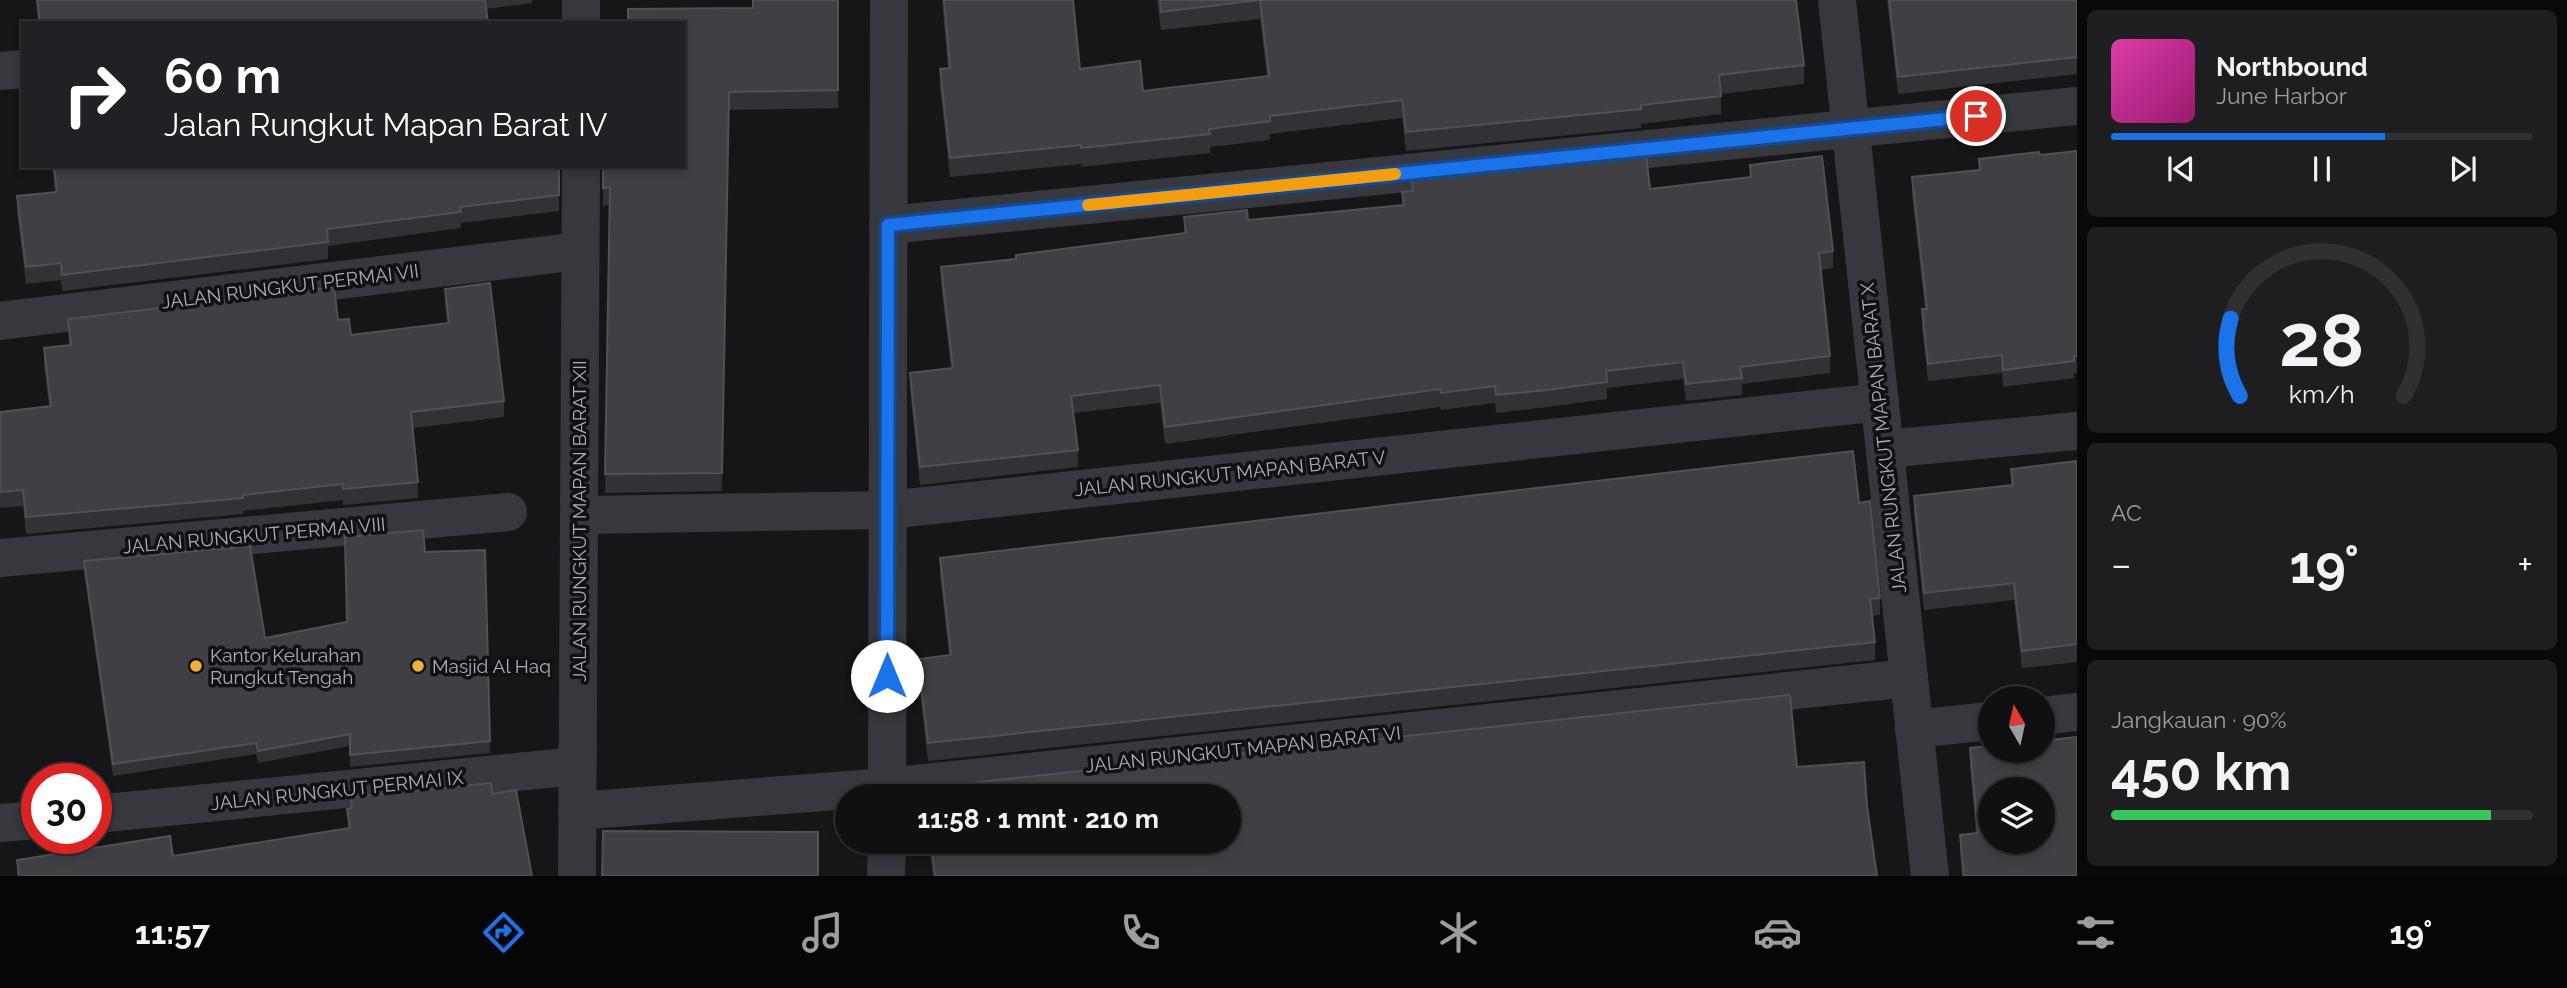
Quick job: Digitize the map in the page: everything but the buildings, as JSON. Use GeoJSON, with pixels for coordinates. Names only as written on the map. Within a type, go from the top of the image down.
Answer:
{"type":"FeatureCollection","features":[{"type":"Feature","properties":{"kind":"street"},"geometry":{"type":"LineString","coordinates":[[581,0],[581,21]]}},
{"type":"Feature","properties":{"kind":"street"},"geometry":{"type":"LineString","coordinates":[[887,784],[889,0]]}},
{"type":"Feature","properties":{"kind":"street","name":"JALAN RUNGKUT MAPAN BARAT X"},"geometry":{"type":"LineString","coordinates":[[1837,0],[1930,876]]}},
{"type":"Feature","properties":{"kind":"street"},"geometry":{"type":"LineString","coordinates":[[0,71],[21,69]]}},
{"type":"Feature","properties":{"kind":"street"},"geometry":{"type":"LineString","coordinates":[[888,225],[2077,106]]}},
{"type":"Feature","properties":{"kind":"street","name":"JALAN RUNGKUT MAPAN BARAT XII"},"geometry":{"type":"LineString","coordinates":[[577,876],[580,168]]}},
{"type":"Feature","properties":{"kind":"street","name":"JALAN RUNGKUT PERMAI VII"},"geometry":{"type":"LineString","coordinates":[[0,321],[580,251]]}},
{"type":"Feature","properties":{"kind":"street","name":"JALAN RUNGKUT MAPAN BARAT V"},"geometry":{"type":"LineString","coordinates":[[579,515],[888,510],[1880,402]]}},
{"type":"Feature","properties":{"kind":"street"},"geometry":{"type":"LineString","coordinates":[[1885,449],[2077,431]]}},
{"type":"Feature","properties":{"kind":"street","name":"JALAN RUNGKUT PERMAI VIII"},"geometry":{"type":"LineString","coordinates":[[0,558],[508,512]]}},
{"type":"Feature","properties":{"kind":"street","name":"JALAN RUNGKUT MAPAN BARAT VI"},"geometry":{"type":"LineString","coordinates":[[959,784],[1909,678]]}},
{"type":"Feature","properties":{"kind":"street"},"geometry":{"type":"LineString","coordinates":[[2055,715],[2077,712]]}},
{"type":"Feature","properties":{"kind":"street"},"geometry":{"type":"LineString","coordinates":[[1914,729],[1978,722]]}},
{"type":"Feature","properties":{"kind":"street","name":"JALAN RUNGKUT PERMAI IX"},"geometry":{"type":"LineString","coordinates":[[112,812],[577,766]]}},
{"type":"Feature","properties":{"kind":"street","name":"JALAN RUNGKUT MAPAN BARAT VI"},"geometry":{"type":"LineString","coordinates":[[577,811],[835,795]]}},
{"type":"Feature","properties":{"kind":"street"},"geometry":{"type":"LineString","coordinates":[[0,823],[21,821]]}},
{"type":"Feature","properties":{"kind":"street"},"geometry":{"type":"LineString","coordinates":[[887,854],[887,876]]}},
{"type":"Feature","properties":{"kind":"slow traffic"},"geometry":{"type":"LineString","coordinates":[[1088,205],[1395,174]]}},
{"type":"Feature","properties":{"kind":"place","name":"Kantor Kelurahan Rungkut Tengah"},"geometry":{"type":"Point","coordinates":[196,666]}},
{"type":"Feature","properties":{"kind":"place","name":"Masjid Al Haq"},"geometry":{"type":"Point","coordinates":[418,666]}},
{"type":"Feature","properties":{"kind":"route"},"geometry":{"type":"LineString","coordinates":[[887,676],[888,225],[1976,116]]}}]}
